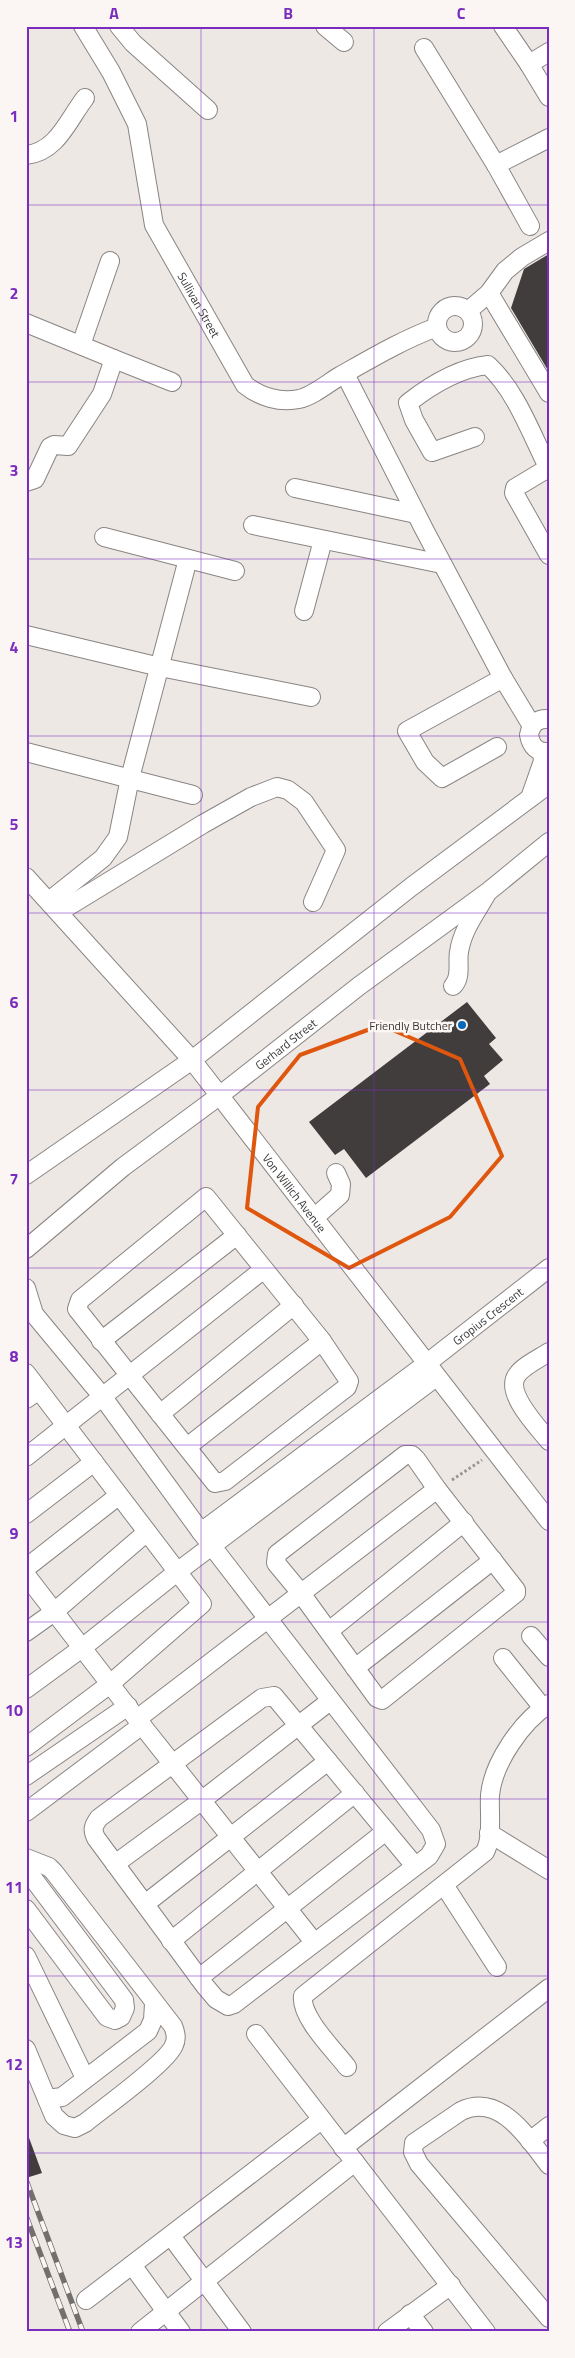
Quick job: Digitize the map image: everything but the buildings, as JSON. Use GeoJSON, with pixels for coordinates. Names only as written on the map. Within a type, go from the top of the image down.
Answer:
{"type":"FeatureCollection","features":[{"type":"Feature","properties":{"kind":"street","name":"Sullivan Street"},"geometry":{"type":"LineString","coordinates":[[83,26],[111,72],[137,124],[154,225],[245,385],[254,392],[268,398],[281,400],[302,399],[405,340],[437,327]]}},
{"type":"Feature","properties":{"kind":"street"},"geometry":{"type":"LineString","coordinates":[[118,26],[133,43],[208,110]]}},
{"type":"Feature","properties":{"kind":"street"},"geometry":{"type":"LineString","coordinates":[[325,26],[344,42]]}},
{"type":"Feature","properties":{"kind":"street"},"geometry":{"type":"LineString","coordinates":[[503,26],[530,64],[549,97]]}},
{"type":"Feature","properties":{"kind":"street"},"geometry":{"type":"LineString","coordinates":[[424,48],[496,165],[530,226]]}},
{"type":"Feature","properties":{"kind":"street"},"geometry":{"type":"LineString","coordinates":[[530,64],[549,52]]}},
{"type":"Feature","properties":{"kind":"street"},"geometry":{"type":"LineString","coordinates":[[26,155],[41,152],[56,141],[85,98]]}},
{"type":"Feature","properties":{"kind":"street"},"geometry":{"type":"LineString","coordinates":[[496,165],[549,138]]}},
{"type":"Feature","properties":{"kind":"street"},"geometry":{"type":"LineString","coordinates":[[468,311],[489,293],[505,271],[522,257],[549,241]]}},
{"type":"Feature","properties":{"kind":"street"},"geometry":{"type":"LineString","coordinates":[[81,345],[110,261]]}},
{"type":"Feature","properties":{"kind":"street"},"geometry":{"type":"LineString","coordinates":[[489,293],[549,393]]}},
{"type":"Feature","properties":{"kind":"street"},"geometry":{"type":"LineString","coordinates":[[458,306],[468,311],[473,325],[469,336],[463,340],[452,342],[445,340],[437,327],[438,316],[446,308],[458,306]]}},
{"type":"Feature","properties":{"kind":"street"},"geometry":{"type":"LineString","coordinates":[[26,323],[172,382]]}},
{"type":"Feature","properties":{"kind":"street"},"geometry":{"type":"LineString","coordinates":[[26,482],[35,479],[50,447],[54,445],[68,446],[102,394],[114,358]]}},
{"type":"Feature","properties":{"kind":"street"},"geometry":{"type":"LineString","coordinates":[[475,437],[432,452],[414,420],[408,403],[426,388],[472,366],[488,365],[501,377],[549,470],[545,470],[521,483],[515,488],[514,493],[549,555]]}},
{"type":"Feature","properties":{"kind":"street"},"geometry":{"type":"LineString","coordinates":[[345,374],[442,564],[532,726]]}},
{"type":"Feature","properties":{"kind":"street"},"geometry":{"type":"LineString","coordinates":[[295,488],[416,514]]}},
{"type":"Feature","properties":{"kind":"street"},"geometry":{"type":"LineString","coordinates":[[253,525],[442,564]]}},
{"type":"Feature","properties":{"kind":"street"},"geometry":{"type":"LineString","coordinates":[[104,537],[234,571]]}},
{"type":"Feature","properties":{"kind":"street"},"geometry":{"type":"LineString","coordinates":[[304,611],[324,540]]}},
{"type":"Feature","properties":{"kind":"street"},"geometry":{"type":"LineString","coordinates":[[54,907],[103,858],[118,837],[130,778],[188,559]]}},
{"type":"Feature","properties":{"kind":"street"},"geometry":{"type":"LineString","coordinates":[[26,635],[160,667],[311,697]]}},
{"type":"Feature","properties":{"kind":"street"},"geometry":{"type":"LineString","coordinates":[[497,747],[442,778],[421,757],[408,731],[504,678]]}},
{"type":"Feature","properties":{"kind":"street"},"geometry":{"type":"LineString","coordinates":[[530,798],[546,752],[534,747],[530,742],[529,735],[532,726],[540,720],[549,719]]}},
{"type":"Feature","properties":{"kind":"street"},"geometry":{"type":"LineString","coordinates":[[26,752],[193,795]]}},
{"type":"Feature","properties":{"kind":"street"},"geometry":{"type":"LineString","coordinates":[[26,1175],[192,1060],[411,887],[549,784]]}},
{"type":"Feature","properties":{"kind":"street"},"geometry":{"type":"LineString","coordinates":[[54,907],[251,797],[277,787],[288,790],[304,802],[336,850],[313,902]]}},
{"type":"Feature","properties":{"kind":"street","name":"Gerhard Street"},"geometry":{"type":"LineString","coordinates":[[31,1246],[123,1167],[219,1096],[367,980],[489,891],[549,842]]}},
{"type":"Feature","properties":{"kind":"street","name":"Von Willich Avenue"},"geometry":{"type":"LineString","coordinates":[[26,877],[192,1060],[549,1521]]}},
{"type":"Feature","properties":{"kind":"street"},"geometry":{"type":"LineString","coordinates":[[454,986],[457,980],[458,954],[466,928],[489,891]]}},
{"type":"Feature","properties":{"kind":"street"},"geometry":{"type":"LineString","coordinates":[[314,1218],[340,1195],[341,1184],[336,1173]]}},
{"type":"Feature","properties":{"kind":"street"},"geometry":{"type":"LineString","coordinates":[[204,1198],[209,1198],[237,1235],[322,1341],[349,1381],[348,1387],[220,1483],[215,1483],[128,1376],[77,1309],[80,1300],[204,1198]]}},
{"type":"Feature","properties":{"kind":"street"},"geometry":{"type":"LineString","coordinates":[[101,1341],[237,1235]]}},
{"type":"Feature","properties":{"kind":"street"},"geometry":{"type":"LineString","coordinates":[[26,1264],[31,1246]]}},
{"type":"Feature","properties":{"kind":"street","name":"Gropius Crescent"},"geometry":{"type":"LineString","coordinates":[[26,1689],[82,1648],[177,1572],[206,1539],[431,1370],[549,1268]]}},
{"type":"Feature","properties":{"kind":"street"},"geometry":{"type":"LineString","coordinates":[[26,1457],[264,1269]]}},
{"type":"Feature","properties":{"kind":"street"},"geometry":{"type":"LineString","coordinates":[[26,1288],[30,1312],[102,1396],[206,1539],[432,1830],[436,1844],[434,1850],[415,1866],[231,2005],[222,2004],[199,1978],[96,1838],[92,1832],[99,1818],[262,1698],[274,1696],[415,1866]]}},
{"type":"Feature","properties":{"kind":"street"},"geometry":{"type":"LineString","coordinates":[[160,1414],[294,1305]]}},
{"type":"Feature","properties":{"kind":"street"},"geometry":{"type":"LineString","coordinates":[[187,1448],[322,1341]]}},
{"type":"Feature","properties":{"kind":"street"},"geometry":{"type":"LineString","coordinates":[[549,1352],[517,1374],[513,1385],[515,1394],[521,1404],[549,1441]]}},
{"type":"Feature","properties":{"kind":"street"},"geometry":{"type":"LineString","coordinates":[[26,1373],[32,1394],[65,1425],[202,1604],[110,1684],[26,1747]]}},
{"type":"Feature","properties":{"kind":"street"},"geometry":{"type":"LineString","coordinates":[[405,1455],[412,1455],[416,1459],[437,1489],[516,1590],[515,1596],[382,1700],[377,1698],[300,1592],[276,1563],[277,1554],[405,1455]]}},
{"type":"Feature","properties":{"kind":"street"},"geometry":{"type":"LineString","coordinates":[[26,1514],[94,1462]]}},
{"type":"Feature","properties":{"kind":"street"},"geometry":{"type":"LineString","coordinates":[[26,1812],[136,1717],[437,1489]]}},
{"type":"Feature","properties":{"kind":"street"},"geometry":{"type":"LineString","coordinates":[[26,1568],[118,1496]]}},
{"type":"Feature","properties":{"kind":"street"},"geometry":{"type":"LineString","coordinates":[[328,1631],[464,1522]]}},
{"type":"Feature","properties":{"kind":"street"},"geometry":{"type":"LineString","coordinates":[[26,1632],[54,1612],[147,1532]]}},
{"type":"Feature","properties":{"kind":"street"},"geometry":{"type":"LineString","coordinates":[[356,1668],[493,1560]]}},
{"type":"Feature","properties":{"kind":"street"},"geometry":{"type":"LineString","coordinates":[[26,1575],[172,1764],[314,1942]]}},
{"type":"Feature","properties":{"kind":"street"},"geometry":{"type":"LineString","coordinates":[[531,1636],[549,1657]]}},
{"type":"Feature","properties":{"kind":"street"},"geometry":{"type":"LineString","coordinates":[[347,2067],[310,2020],[304,2006],[303,1996],[485,1852],[489,1833],[490,1793],[497,1769],[520,1730],[528,1720],[546,1706],[504,1658]]}},
{"type":"Feature","properties":{"kind":"street"},"geometry":{"type":"LineString","coordinates":[[115,1864],[330,1701]]}},
{"type":"Feature","properties":{"kind":"street"},"geometry":{"type":"LineString","coordinates":[[26,1776],[136,1717]]}},
{"type":"Feature","properties":{"kind":"street"},"geometry":{"type":"LineString","coordinates":[[145,1904],[328,1761]]}},
{"type":"Feature","properties":{"kind":"street"},"geometry":{"type":"LineString","coordinates":[[172,1941],[355,1794]]}},
{"type":"Feature","properties":{"kind":"street"},"geometry":{"type":"LineString","coordinates":[[199,1978],[288,1910],[386,1831]]}},
{"type":"Feature","properties":{"kind":"street"},"geometry":{"type":"LineString","coordinates":[[489,1833],[549,1870]]}},
{"type":"Feature","properties":{"kind":"street"},"geometry":{"type":"LineString","coordinates":[[26,1858],[49,1867],[54,1872],[175,2031],[175,2044],[165,2059],[75,2128],[59,2121],[26,2049]]}},
{"type":"Feature","properties":{"kind":"street"},"geometry":{"type":"LineString","coordinates":[[26,1869],[124,2000],[125,2008],[121,2017],[115,2020],[107,2017],[26,1909]]}},
{"type":"Feature","properties":{"kind":"street"},"geometry":{"type":"LineString","coordinates":[[444,1884],[497,1967]]}},
{"type":"Feature","properties":{"kind":"street"},"geometry":{"type":"LineString","coordinates":[[26,1956],[85,2078]]}},
{"type":"Feature","properties":{"kind":"street"},"geometry":{"type":"LineString","coordinates":[[343,2148],[549,1988]]}},
{"type":"Feature","properties":{"kind":"street"},"geometry":{"type":"LineString","coordinates":[[47,2098],[62,2097],[148,2031],[153,2020],[154,2004]]}},
{"type":"Feature","properties":{"kind":"street"},"geometry":{"type":"LineString","coordinates":[[256,2034],[486,2332]]}},
{"type":"Feature","properties":{"kind":"street"},"geometry":{"type":"LineString","coordinates":[[549,2164],[514,2121],[486,2106],[477,2105],[461,2110],[414,2143],[412,2152],[419,2164],[549,2318]]}},
{"type":"Feature","properties":{"kind":"street"},"geometry":{"type":"LineString","coordinates":[[86,2300],[322,2120]]}},
{"type":"Feature","properties":{"kind":"street"},"geometry":{"type":"LineString","coordinates":[[530,2142],[549,2126]]}},
{"type":"Feature","properties":{"kind":"street"},"geometry":{"type":"LineString","coordinates":[[140,2332],[355,2162]]}},
{"type":"Feature","properties":{"kind":"street"},"geometry":{"type":"LineString","coordinates":[[171,2236],[242,2332]]}},
{"type":"Feature","properties":{"kind":"street"},"geometry":{"type":"LineString","coordinates":[[132,2265],[181,2332]]}},
{"type":"Feature","properties":{"kind":"street"},"geometry":{"type":"LineString","coordinates":[[387,2332],[450,2284]]}},
{"type":"Feature","properties":{"kind":"street"},"geometry":{"type":"LineString","coordinates":[[410,2314],[424,2332]]}},
{"type":"Feature","properties":{"kind":"path"},"geometry":{"type":"LineString","coordinates":[[437,1489],[495,1452]]}},
{"type":"Feature","properties":{"kind":"highlighted area"},"geometry":{"type":"Polygon","coordinates":[[[381,1025],[460,1059],[502,1156],[450,1217],[349,1268],[247,1208],[258,1107],[300,1055],[381,1025]]]}},
{"type":"Feature","properties":{"kind":"railway"},"geometry":{"type":"LineString","coordinates":[[26,2180],[83,2332]]}},
{"type":"Feature","properties":{"kind":"railway"},"geometry":{"type":"LineString","coordinates":[[26,2216],[70,2332]]}},
{"type":"Feature","properties":{"kind":"place","name":"Friendly Butcher"},"geometry":{"type":"Point","coordinates":[462,1025]}}]}
